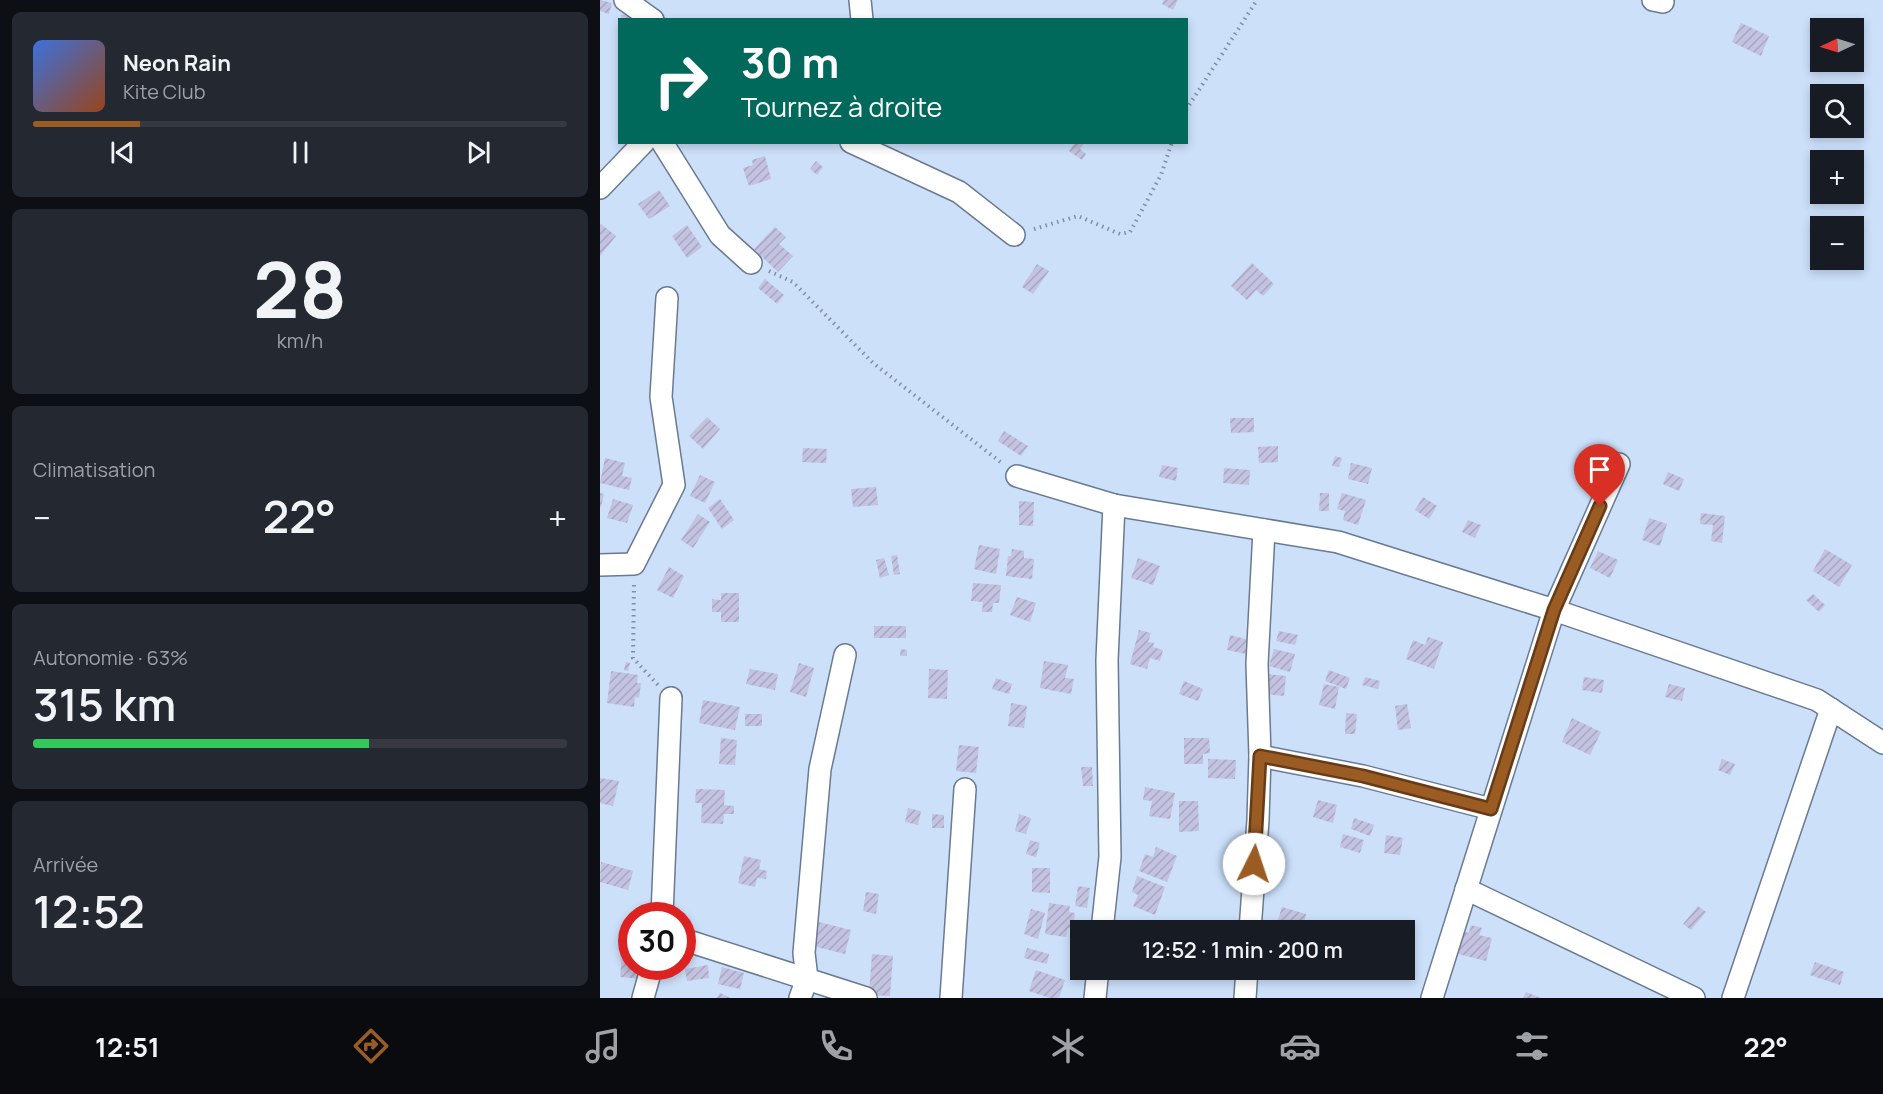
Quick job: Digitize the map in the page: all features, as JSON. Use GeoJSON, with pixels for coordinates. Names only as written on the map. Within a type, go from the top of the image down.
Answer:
{"type":"FeatureCollection","features":[{"type":"Feature","properties":{"kind":"street"},"geometry":{"type":"LineString","coordinates":[[625,0],[650,18]]}},
{"type":"Feature","properties":{"kind":"street"},"geometry":{"type":"LineString","coordinates":[[860,0],[862,18]]}},
{"type":"Feature","properties":{"kind":"street"},"geometry":{"type":"LineString","coordinates":[[600,188],[642,144]]}},
{"type":"Feature","properties":{"kind":"street"},"geometry":{"type":"LineString","coordinates":[[663,144],[720,235],[752,263]]}},
{"type":"Feature","properties":{"kind":"street"},"geometry":{"type":"LineString","coordinates":[[872,147],[959,192],[1014,235]]}},
{"type":"Feature","properties":{"kind":"street"},"geometry":{"type":"LineString","coordinates":[[600,565],[634,564],[674,485],[661,397],[667,298]]}},
{"type":"Feature","properties":{"kind":"street"},"geometry":{"type":"LineString","coordinates":[[1432,998],[1554,610],[1619,464]]}},
{"type":"Feature","properties":{"kind":"street"},"geometry":{"type":"LineString","coordinates":[[1017,476],[1114,505],[1338,542],[1554,610],[1817,700],[1883,743]]}},
{"type":"Feature","properties":{"kind":"street"},"geometry":{"type":"LineString","coordinates":[[1103,920],[1110,857],[1107,660],[1114,505]]}},
{"type":"Feature","properties":{"kind":"street"},"geometry":{"type":"LineString","coordinates":[[1251,920],[1260,756],[1257,663],[1264,530]]}},
{"type":"Feature","properties":{"kind":"street"},"geometry":{"type":"LineString","coordinates":[[804,988],[804,953],[820,769],[845,655]]}},
{"type":"Feature","properties":{"kind":"street"},"geometry":{"type":"LineString","coordinates":[[663,902],[671,698]]}},
{"type":"Feature","properties":{"kind":"street"},"geometry":{"type":"LineString","coordinates":[[1733,998],[1831,709]]}},
{"type":"Feature","properties":{"kind":"street"},"geometry":{"type":"LineString","coordinates":[[1260,756],[1363,776],[1491,809]]}},
{"type":"Feature","properties":{"kind":"street"},"geometry":{"type":"LineString","coordinates":[[951,998],[965,789]]}},
{"type":"Feature","properties":{"kind":"street"},"geometry":{"type":"LineString","coordinates":[[1466,890],[1694,998]]}},
{"type":"Feature","properties":{"kind":"street"},"geometry":{"type":"LineString","coordinates":[[696,945],[804,988],[866,998]]}},
{"type":"Feature","properties":{"kind":"street"},"geometry":{"type":"LineString","coordinates":[[643,998],[648,980]]}},
{"type":"Feature","properties":{"kind":"street"},"geometry":{"type":"LineString","coordinates":[[1095,998],[1097,980]]}},
{"type":"Feature","properties":{"kind":"street"},"geometry":{"type":"LineString","coordinates":[[1245,998],[1246,980]]}},
{"type":"Feature","properties":{"kind":"path"},"geometry":{"type":"LineString","coordinates":[[1188,107],[1257,0]]}},
{"type":"Feature","properties":{"kind":"path"},"geometry":{"type":"LineString","coordinates":[[1014,235],[1078,216],[1120,234],[1130,232],[1161,175],[1171,144]]}},
{"type":"Feature","properties":{"kind":"path"},"geometry":{"type":"LineString","coordinates":[[752,263],[793,282],[873,363],[1017,476]]}},
{"type":"Feature","properties":{"kind":"path"},"geometry":{"type":"LineString","coordinates":[[634,564],[633,658],[671,698]]}},
{"type":"Feature","properties":{"kind":"building"},"geometry":{"type":"Polygon","coordinates":[[[600,0],[612,3],[609,14],[600,11],[600,0]]]}},
{"type":"Feature","properties":{"kind":"building"},"geometry":{"type":"Polygon","coordinates":[[[1164,0],[1178,0],[1173,10],[1162,4],[1164,0]]]}},
{"type":"Feature","properties":{"kind":"building"},"geometry":{"type":"Polygon","coordinates":[[[630,13],[631,18],[622,18],[621,15],[630,13]]]}},
{"type":"Feature","properties":{"kind":"building"},"geometry":{"type":"Polygon","coordinates":[[[1741,23],[1769,36],[1761,56],[1732,42],[1741,23]]]}},
{"type":"Feature","properties":{"kind":"building"},"geometry":{"type":"Polygon","coordinates":[[[1074,144],[1084,144],[1080,149],[1086,154],[1082,160],[1069,151],[1074,144]]]}},
{"type":"Feature","properties":{"kind":"building"},"geometry":{"type":"Polygon","coordinates":[[[765,156],[771,179],[749,186],[743,168],[753,165],[752,160],[765,156]]]}},
{"type":"Feature","properties":{"kind":"building"},"geometry":{"type":"Polygon","coordinates":[[[816,161],[823,167],[817,175],[810,169],[816,161]]]}},
{"type":"Feature","properties":{"kind":"building"},"geometry":{"type":"Polygon","coordinates":[[[659,190],[670,206],[649,219],[638,204],[659,190]]]}},
{"type":"Feature","properties":{"kind":"building"},"geometry":{"type":"Polygon","coordinates":[[[601,224],[616,236],[600,256],[600,226],[601,224]]]}},
{"type":"Feature","properties":{"kind":"building"},"geometry":{"type":"Polygon","coordinates":[[[687,225],[702,247],[687,258],[672,236],[687,225]]]}},
{"type":"Feature","properties":{"kind":"building"},"geometry":{"type":"Polygon","coordinates":[[[775,227],[786,237],[779,244],[793,256],[778,272],[754,249],[775,227]]]}},
{"type":"Feature","properties":{"kind":"building"},"geometry":{"type":"Polygon","coordinates":[[[1252,263],[1274,284],[1263,296],[1256,290],[1247,300],[1231,286],[1252,263]]]}},
{"type":"Feature","properties":{"kind":"building"},"geometry":{"type":"Polygon","coordinates":[[[1037,264],[1049,271],[1033,294],[1022,287],[1037,264]]]}},
{"type":"Feature","properties":{"kind":"building"},"geometry":{"type":"Polygon","coordinates":[[[765,279],[784,295],[777,304],[758,288],[765,279]]]}},
{"type":"Feature","properties":{"kind":"building"},"geometry":{"type":"Polygon","coordinates":[[[707,417],[720,429],[703,449],[689,436],[707,417]]]}},
{"type":"Feature","properties":{"kind":"building"},"geometry":{"type":"Polygon","coordinates":[[[1230,418],[1254,418],[1254,432],[1231,433],[1230,418]]]}},
{"type":"Feature","properties":{"kind":"building"},"geometry":{"type":"Polygon","coordinates":[[[1004,431],[1028,446],[1021,456],[998,441],[1004,431]]]}},
{"type":"Feature","properties":{"kind":"building"},"geometry":{"type":"Polygon","coordinates":[[[1278,446],[1278,462],[1259,463],[1258,447],[1278,446]]]}},
{"type":"Feature","properties":{"kind":"building"},"geometry":{"type":"Polygon","coordinates":[[[803,448],[827,449],[826,463],[802,462],[803,448]]]}},
{"type":"Feature","properties":{"kind":"building"},"geometry":{"type":"Polygon","coordinates":[[[1335,456],[1342,458],[1339,467],[1332,466],[1335,456]]]}},
{"type":"Feature","properties":{"kind":"building"},"geometry":{"type":"Polygon","coordinates":[[[605,458],[625,463],[622,476],[632,478],[629,490],[600,483],[605,458]]]}},
{"type":"Feature","properties":{"kind":"building"},"geometry":{"type":"Polygon","coordinates":[[[1351,463],[1372,468],[1368,484],[1348,479],[1351,463]]]}},
{"type":"Feature","properties":{"kind":"building"},"geometry":{"type":"Polygon","coordinates":[[[1162,465],[1178,468],[1176,481],[1159,477],[1162,465]]]}},
{"type":"Feature","properties":{"kind":"building"},"geometry":{"type":"Polygon","coordinates":[[[1224,468],[1250,470],[1249,485],[1223,483],[1224,468]]]}},
{"type":"Feature","properties":{"kind":"building"},"geometry":{"type":"Polygon","coordinates":[[[1668,472],[1684,479],[1679,491],[1663,484],[1668,472]]]}},
{"type":"Feature","properties":{"kind":"building"},"geometry":{"type":"Polygon","coordinates":[[[700,475],[715,482],[705,503],[690,496],[700,475]]]}},
{"type":"Feature","properties":{"kind":"building"},"geometry":{"type":"Polygon","coordinates":[[[876,487],[878,505],[853,507],[851,489],[876,487]]]}},
{"type":"Feature","properties":{"kind":"building"},"geometry":{"type":"Polygon","coordinates":[[[600,493],[604,494],[601,507],[600,507],[600,493]]]}},
{"type":"Feature","properties":{"kind":"building"},"geometry":{"type":"Polygon","coordinates":[[[1320,493],[1329,493],[1329,511],[1319,511],[1320,493]]]}},
{"type":"Feature","properties":{"kind":"building"},"geometry":{"type":"Polygon","coordinates":[[[1342,493],[1366,500],[1358,525],[1343,520],[1345,511],[1337,509],[1342,493]]]}},
{"type":"Feature","properties":{"kind":"building"},"geometry":{"type":"Polygon","coordinates":[[[1423,497],[1437,506],[1429,519],[1415,510],[1423,497]]]}},
{"type":"Feature","properties":{"kind":"building"},"geometry":{"type":"Polygon","coordinates":[[[613,499],[633,505],[627,523],[607,518],[613,499]]]}},
{"type":"Feature","properties":{"kind":"building"},"geometry":{"type":"Polygon","coordinates":[[[720,499],[734,520],[722,529],[708,508],[720,499]]]}},
{"type":"Feature","properties":{"kind":"building"},"geometry":{"type":"Polygon","coordinates":[[[1019,501],[1034,502],[1033,526],[1019,525],[1019,501]]]}},
{"type":"Feature","properties":{"kind":"building"},"geometry":{"type":"Polygon","coordinates":[[[1701,513],[1725,516],[1722,543],[1711,541],[1713,525],[1700,524],[1701,513]]]}},
{"type":"Feature","properties":{"kind":"building"},"geometry":{"type":"Polygon","coordinates":[[[698,514],[710,522],[693,548],[681,540],[698,514]]]}},
{"type":"Feature","properties":{"kind":"building"},"geometry":{"type":"Polygon","coordinates":[[[1649,518],[1667,524],[1660,546],[1642,540],[1649,518]]]}},
{"type":"Feature","properties":{"kind":"building"},"geometry":{"type":"Polygon","coordinates":[[[1468,520],[1481,525],[1475,538],[1462,532],[1468,520]]]}},
{"type":"Feature","properties":{"kind":"building"},"geometry":{"type":"Polygon","coordinates":[[[979,545],[1000,549],[996,574],[974,569],[979,545]]]}},
{"type":"Feature","properties":{"kind":"building"},"geometry":{"type":"Polygon","coordinates":[[[1012,549],[1024,551],[1024,558],[1034,559],[1032,579],[1006,576],[1008,556],[1011,556],[1012,549]]]}},
{"type":"Feature","properties":{"kind":"building"},"geometry":{"type":"Polygon","coordinates":[[[1825,549],[1852,565],[1839,587],[1813,571],[1825,549]]]}},
{"type":"Feature","properties":{"kind":"building"},"geometry":{"type":"Polygon","coordinates":[[[1598,551],[1618,560],[1610,578],[1590,568],[1598,551]]]}},
{"type":"Feature","properties":{"kind":"building"},"geometry":{"type":"Polygon","coordinates":[[[897,555],[900,574],[894,575],[891,556],[897,555]]]}},
{"type":"Feature","properties":{"kind":"building"},"geometry":{"type":"Polygon","coordinates":[[[884,558],[889,575],[880,578],[876,560],[884,558]]]}},
{"type":"Feature","properties":{"kind":"building"},"geometry":{"type":"Polygon","coordinates":[[[1138,558],[1160,566],[1153,585],[1131,578],[1138,558]]]}},
{"type":"Feature","properties":{"kind":"building"},"geometry":{"type":"Polygon","coordinates":[[[669,567],[684,576],[673,598],[657,590],[669,567]]]}},
{"type":"Feature","properties":{"kind":"building"},"geometry":{"type":"Polygon","coordinates":[[[973,583],[1001,585],[999,603],[993,603],[992,612],[982,612],[983,602],[971,601],[973,583]]]}},
{"type":"Feature","properties":{"kind":"building"},"geometry":{"type":"Polygon","coordinates":[[[721,593],[739,593],[739,622],[721,622],[721,612],[712,612],[712,599],[721,600],[721,593]]]}},
{"type":"Feature","properties":{"kind":"building"},"geometry":{"type":"Polygon","coordinates":[[[1813,594],[1825,605],[1819,612],[1806,600],[1813,594]]]}},
{"type":"Feature","properties":{"kind":"building"},"geometry":{"type":"Polygon","coordinates":[[[1017,597],[1036,603],[1030,622],[1010,615],[1017,597]]]}},
{"type":"Feature","properties":{"kind":"building"},"geometry":{"type":"Polygon","coordinates":[[[874,626],[906,626],[906,638],[874,638],[874,626]]]}},
{"type":"Feature","properties":{"kind":"building"},"geometry":{"type":"Polygon","coordinates":[[[1139,630],[1151,633],[1148,642],[1154,643],[1153,647],[1163,650],[1160,661],[1150,658],[1147,669],[1130,664],[1139,630]]]}},
{"type":"Feature","properties":{"kind":"building"},"geometry":{"type":"Polygon","coordinates":[[[1279,631],[1298,635],[1295,645],[1276,641],[1279,631]]]}},
{"type":"Feature","properties":{"kind":"building"},"geometry":{"type":"Polygon","coordinates":[[[1230,635],[1249,640],[1246,654],[1227,650],[1230,635]]]}},
{"type":"Feature","properties":{"kind":"building"},"geometry":{"type":"Polygon","coordinates":[[[1428,637],[1443,642],[1434,669],[1406,659],[1413,640],[1425,645],[1428,637]]]}},
{"type":"Feature","properties":{"kind":"building"},"geometry":{"type":"Polygon","coordinates":[[[901,649],[907,650],[907,656],[900,656],[901,649]]]}},
{"type":"Feature","properties":{"kind":"building"},"geometry":{"type":"Polygon","coordinates":[[[1274,649],[1295,654],[1290,672],[1269,666],[1274,649]]]}},
{"type":"Feature","properties":{"kind":"building"},"geometry":{"type":"Polygon","coordinates":[[[1044,661],[1068,665],[1065,678],[1074,679],[1071,694],[1040,688],[1044,661]]]}},
{"type":"Feature","properties":{"kind":"building"},"geometry":{"type":"Polygon","coordinates":[[[626,662],[630,663],[628,671],[624,670],[626,662]]]}},
{"type":"Feature","properties":{"kind":"building"},"geometry":{"type":"Polygon","coordinates":[[[799,663],[814,668],[806,697],[790,692],[799,663]]]}},
{"type":"Feature","properties":{"kind":"building"},"geometry":{"type":"Polygon","coordinates":[[[750,669],[778,674],[775,690],[746,684],[750,669]]]}},
{"type":"Feature","properties":{"kind":"building"},"geometry":{"type":"Polygon","coordinates":[[[929,669],[948,670],[947,699],[928,698],[929,669]]]}},
{"type":"Feature","properties":{"kind":"building"},"geometry":{"type":"Polygon","coordinates":[[[1329,670],[1350,678],[1346,689],[1325,681],[1329,670]]]}},
{"type":"Feature","properties":{"kind":"building"},"geometry":{"type":"Polygon","coordinates":[[[611,671],[638,675],[637,683],[641,683],[639,698],[635,697],[634,707],[607,703],[611,671]]]}},
{"type":"Feature","properties":{"kind":"building"},"geometry":{"type":"Polygon","coordinates":[[[1267,674],[1286,676],[1284,696],[1264,694],[1267,674]]]}},
{"type":"Feature","properties":{"kind":"building"},"geometry":{"type":"Polygon","coordinates":[[[1365,677],[1380,681],[1378,689],[1362,685],[1365,677]]]}},
{"type":"Feature","properties":{"kind":"building"},"geometry":{"type":"Polygon","coordinates":[[[1584,677],[1604,680],[1602,693],[1582,690],[1584,677]]]}},
{"type":"Feature","properties":{"kind":"building"},"geometry":{"type":"Polygon","coordinates":[[[996,678],[1012,684],[1009,694],[992,689],[996,678]]]}},
{"type":"Feature","properties":{"kind":"building"},"geometry":{"type":"Polygon","coordinates":[[[1184,681],[1203,689],[1198,701],[1179,694],[1184,681]]]}},
{"type":"Feature","properties":{"kind":"building"},"geometry":{"type":"Polygon","coordinates":[[[1324,684],[1339,687],[1335,709],[1319,705],[1324,684]]]}},
{"type":"Feature","properties":{"kind":"building"},"geometry":{"type":"Polygon","coordinates":[[[1669,684],[1685,688],[1682,701],[1665,697],[1669,684]]]}},
{"type":"Feature","properties":{"kind":"building"},"geometry":{"type":"Polygon","coordinates":[[[703,700],[740,707],[735,730],[699,723],[703,700]]]}},
{"type":"Feature","properties":{"kind":"building"},"geometry":{"type":"Polygon","coordinates":[[[1011,703],[1027,706],[1024,728],[1008,726],[1011,703]]]}},
{"type":"Feature","properties":{"kind":"building"},"geometry":{"type":"Polygon","coordinates":[[[1407,704],[1411,728],[1398,730],[1395,706],[1407,704]]]}},
{"type":"Feature","properties":{"kind":"building"},"geometry":{"type":"Polygon","coordinates":[[[1346,713],[1357,714],[1355,734],[1345,734],[1346,713]]]}},
{"type":"Feature","properties":{"kind":"building"},"geometry":{"type":"Polygon","coordinates":[[[745,714],[762,714],[762,726],[745,726],[745,714]]]}},
{"type":"Feature","properties":{"kind":"building"},"geometry":{"type":"Polygon","coordinates":[[[1572,718],[1601,732],[1590,755],[1562,742],[1572,718]]]}},
{"type":"Feature","properties":{"kind":"building"},"geometry":{"type":"Polygon","coordinates":[[[721,738],[737,740],[735,765],[719,764],[721,738]]]}},
{"type":"Feature","properties":{"kind":"building"},"geometry":{"type":"Polygon","coordinates":[[[1184,738],[1209,738],[1210,753],[1203,754],[1203,764],[1184,764],[1184,738]]]}},
{"type":"Feature","properties":{"kind":"building"},"geometry":{"type":"Polygon","coordinates":[[[959,745],[979,747],[976,773],[956,771],[959,745]]]}},
{"type":"Feature","properties":{"kind":"building"},"geometry":{"type":"Polygon","coordinates":[[[1208,759],[1236,760],[1235,779],[1208,778],[1208,759]]]}},
{"type":"Feature","properties":{"kind":"building"},"geometry":{"type":"Polygon","coordinates":[[[1722,759],[1735,764],[1730,775],[1718,770],[1722,759]]]}},
{"type":"Feature","properties":{"kind":"building"},"geometry":{"type":"Polygon","coordinates":[[[1081,767],[1092,767],[1093,786],[1083,786],[1081,767]]]}},
{"type":"Feature","properties":{"kind":"building"},"geometry":{"type":"Polygon","coordinates":[[[600,778],[619,781],[613,806],[600,803],[600,778]]]}},
{"type":"Feature","properties":{"kind":"building"},"geometry":{"type":"Polygon","coordinates":[[[1145,787],[1175,793],[1170,819],[1149,816],[1152,801],[1143,800],[1145,787]]]}},
{"type":"Feature","properties":{"kind":"building"},"geometry":{"type":"Polygon","coordinates":[[[696,789],[725,790],[724,805],[734,806],[734,814],[724,814],[723,824],[701,823],[702,803],[695,803],[696,789]]]}},
{"type":"Feature","properties":{"kind":"building"},"geometry":{"type":"Polygon","coordinates":[[[1318,800],[1337,805],[1333,823],[1313,817],[1318,800]]]}},
{"type":"Feature","properties":{"kind":"building"},"geometry":{"type":"Polygon","coordinates":[[[1179,801],[1198,801],[1199,831],[1179,832],[1179,801]]]}},
{"type":"Feature","properties":{"kind":"building"},"geometry":{"type":"Polygon","coordinates":[[[908,808],[921,811],[918,825],[905,822],[908,808]]]}},
{"type":"Feature","properties":{"kind":"building"},"geometry":{"type":"Polygon","coordinates":[[[932,814],[944,815],[944,828],[932,828],[932,814]]]}},
{"type":"Feature","properties":{"kind":"building"},"geometry":{"type":"Polygon","coordinates":[[[1019,814],[1031,818],[1026,834],[1015,831],[1019,814]]]}},
{"type":"Feature","properties":{"kind":"building"},"geometry":{"type":"Polygon","coordinates":[[[1354,818],[1374,825],[1370,836],[1351,829],[1354,818]]]}},
{"type":"Feature","properties":{"kind":"building"},"geometry":{"type":"Polygon","coordinates":[[[1343,834],[1364,840],[1360,853],[1340,847],[1343,834]]]}},
{"type":"Feature","properties":{"kind":"building"},"geometry":{"type":"Polygon","coordinates":[[[1386,835],[1403,838],[1400,855],[1384,853],[1386,835]]]}},
{"type":"Feature","properties":{"kind":"building"},"geometry":{"type":"Polygon","coordinates":[[[1030,840],[1040,843],[1036,857],[1026,854],[1030,840]]]}},
{"type":"Feature","properties":{"kind":"building"},"geometry":{"type":"Polygon","coordinates":[[[1156,847],[1177,856],[1167,882],[1139,871],[1145,854],[1153,857],[1156,847]]]}},
{"type":"Feature","properties":{"kind":"building"},"geometry":{"type":"Polygon","coordinates":[[[744,856],[761,860],[759,869],[767,871],[766,879],[757,878],[755,887],[738,883],[744,856]]]}},
{"type":"Feature","properties":{"kind":"building"},"geometry":{"type":"Polygon","coordinates":[[[601,862],[633,871],[628,890],[600,882],[601,862]]]}},
{"type":"Feature","properties":{"kind":"building"},"geometry":{"type":"Polygon","coordinates":[[[1032,868],[1050,868],[1050,893],[1032,892],[1032,868]]]}},
{"type":"Feature","properties":{"kind":"building"},"geometry":{"type":"Polygon","coordinates":[[[1137,876],[1165,887],[1155,915],[1133,906],[1138,895],[1132,892],[1137,876]]]}},
{"type":"Feature","properties":{"kind":"building"},"geometry":{"type":"Polygon","coordinates":[[[1078,886],[1090,888],[1087,908],[1075,906],[1078,886]]]}},
{"type":"Feature","properties":{"kind":"building"},"geometry":{"type":"Polygon","coordinates":[[[866,892],[879,894],[876,914],[863,911],[866,892]]]}},
{"type":"Feature","properties":{"kind":"building"},"geometry":{"type":"Polygon","coordinates":[[[1049,903],[1070,906],[1069,912],[1075,913],[1074,920],[1070,920],[1070,928],[1068,928],[1066,937],[1045,934],[1049,903]]]}},
{"type":"Feature","properties":{"kind":"building"},"geometry":{"type":"Polygon","coordinates":[[[1698,906],[1706,912],[1691,930],[1683,924],[1698,906]]]}},
{"type":"Feature","properties":{"kind":"building"},"geometry":{"type":"Polygon","coordinates":[[[1282,907],[1306,914],[1305,920],[1278,920],[1282,907]]]}},
{"type":"Feature","properties":{"kind":"building"},"geometry":{"type":"Polygon","coordinates":[[[1031,909],[1045,913],[1038,939],[1024,934],[1031,909]]]}},
{"type":"Feature","properties":{"kind":"building"},"geometry":{"type":"Polygon","coordinates":[[[819,922],[851,930],[845,954],[813,946],[819,922]]]}},
{"type":"Feature","properties":{"kind":"building"},"geometry":{"type":"Polygon","coordinates":[[[1471,925],[1482,928],[1479,935],[1492,938],[1486,961],[1455,953],[1460,930],[1469,933],[1471,925]]]}},
{"type":"Feature","properties":{"kind":"building"},"geometry":{"type":"Polygon","coordinates":[[[1027,948],[1049,954],[1047,964],[1024,958],[1027,948]]]}},
{"type":"Feature","properties":{"kind":"building"},"geometry":{"type":"Polygon","coordinates":[[[872,954],[893,956],[890,996],[869,995],[872,954]]]}},
{"type":"Feature","properties":{"kind":"building"},"geometry":{"type":"Polygon","coordinates":[[[1815,962],[1844,972],[1840,985],[1810,975],[1815,962]]]}},
{"type":"Feature","properties":{"kind":"building"},"geometry":{"type":"Polygon","coordinates":[[[708,965],[709,978],[696,980],[696,967],[708,965]]]}},
{"type":"Feature","properties":{"kind":"building"},"geometry":{"type":"Polygon","coordinates":[[[722,967],[744,973],[740,989],[718,984],[722,967]]]}},
{"type":"Feature","properties":{"kind":"building"},"geometry":{"type":"Polygon","coordinates":[[[1036,970],[1065,980],[1059,998],[1050,998],[1029,991],[1036,970]]]}},
{"type":"Feature","properties":{"kind":"building"},"geometry":{"type":"Polygon","coordinates":[[[1526,992],[1541,998],[1523,998],[1526,992]]]}},
{"type":"Feature","properties":{"kind":"building"},"geometry":{"type":"Polygon","coordinates":[[[720,993],[731,998],[717,998],[720,993]]]}},
{"type":"Feature","properties":{"kind":"route"},"geometry":{"type":"LineString","coordinates":[[1254,864],[1260,756],[1363,776],[1491,809],[1554,610],[1600,506]]}}]}
